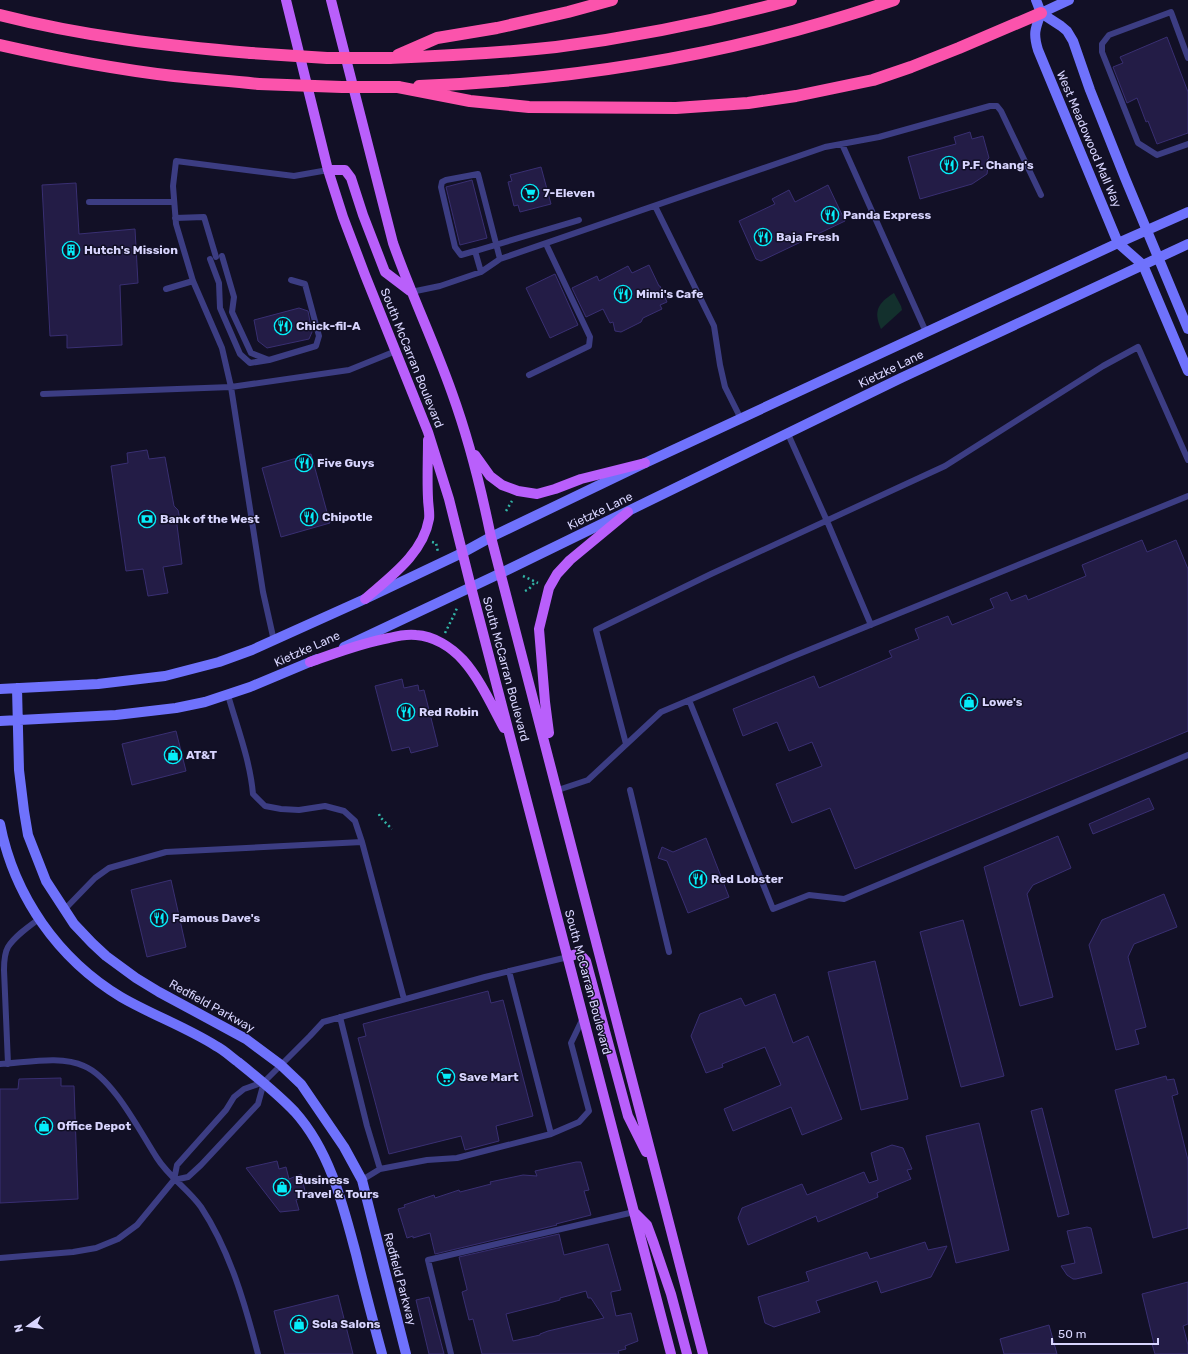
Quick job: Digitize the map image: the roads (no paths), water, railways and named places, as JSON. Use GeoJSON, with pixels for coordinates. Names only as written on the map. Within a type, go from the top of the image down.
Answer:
{"type":"FeatureCollection","features":[{"type":"Feature","properties":{"kind":"highway"},"geometry":{"type":"LineString","coordinates":[[389,58],[437,38],[504,26],[568,12],[612,0]]}},
{"type":"Feature","properties":{"kind":"highway"},"geometry":{"type":"LineString","coordinates":[[0,15],[136,41],[251,53],[326,58],[389,58],[503,52],[556,47],[663,30],[790,0]]}},
{"type":"Feature","properties":{"kind":"highway"},"geometry":{"type":"LineString","coordinates":[[0,45],[74,61],[124,69],[174,76],[259,84],[342,87],[398,87],[472,84],[550,77],[654,62],[756,40],[829,21],[894,0]]}},
{"type":"Feature","properties":{"kind":"highway"},"geometry":{"type":"LineString","coordinates":[[398,87],[470,101],[529,107],[676,108],[748,103],[796,96],[873,80],[952,51],[1041,13]]}},
{"type":"Feature","properties":{"kind":"main road","name":"South McCarran Boulevard"},"geometry":{"type":"LineString","coordinates":[[286,0],[328,170],[343,218],[428,432],[447,492],[671,1354]]}},
{"type":"Feature","properties":{"kind":"main road","name":"South McCarran Boulevard"},"geometry":{"type":"LineString","coordinates":[[332,0],[393,243],[411,292],[445,373],[469,446],[483,497],[492,537],[703,1354]]}},
{"type":"Feature","properties":{"kind":"main road"},"geometry":{"type":"LineString","coordinates":[[1036,0],[1041,13],[1069,0]]}},
{"type":"Feature","properties":{"kind":"main road","name":"West Meadowood Mall Way"},"geometry":{"type":"LineString","coordinates":[[1143,265],[1118,243],[1038,48],[1035,31],[1041,13],[1067,31],[1073,41],[1127,185],[1188,329]]}},
{"type":"Feature","properties":{"kind":"main road"},"geometry":{"type":"LineString","coordinates":[[328,170],[345,170],[351,178],[385,272],[411,292]]}},
{"type":"Feature","properties":{"kind":"main road","name":"Kietzke Lane"},"geometry":{"type":"LineString","coordinates":[[0,689],[98,684],[165,676],[219,662],[274,641],[462,553],[645,463],[741,420],[926,332],[1188,212]]}},
{"type":"Feature","properties":{"kind":"main road","name":"Kietzke Lane"},"geometry":{"type":"LineString","coordinates":[[0,721],[143,713],[176,708],[205,702],[228,695],[274,678],[502,573],[901,378],[1188,244]]}},
{"type":"Feature","properties":{"kind":"main road"},"geometry":{"type":"LineString","coordinates":[[1143,265],[1188,371]]}},
{"type":"Feature","properties":{"kind":"main road"},"geometry":{"type":"LineString","coordinates":[[365,599],[395,573],[412,555],[422,539],[429,519],[428,432]]}},
{"type":"Feature","properties":{"kind":"main road"},"geometry":{"type":"LineString","coordinates":[[469,446],[490,476],[502,485],[518,491],[537,494],[581,479],[645,463]]}},
{"type":"Feature","properties":{"kind":"main road"},"geometry":{"type":"LineString","coordinates":[[554,777],[545,702],[539,629],[549,588],[557,574],[570,560],[628,512]]}},
{"type":"Feature","properties":{"kind":"main road"},"geometry":{"type":"LineString","coordinates":[[310,662],[368,642],[400,635],[416,635],[440,642],[464,661],[476,678],[512,740]]}},
{"type":"Feature","properties":{"kind":"main road","name":"Redfield Parkway"},"geometry":{"type":"LineString","coordinates":[[17,688],[21,792],[28,835],[46,881],[74,924],[92,943],[121,967],[159,992],[246,1039],[281,1065],[301,1084],[344,1147],[362,1180],[406,1354]]}},
{"type":"Feature","properties":{"kind":"main road"},"geometry":{"type":"LineString","coordinates":[[0,824],[8,855],[18,882],[30,906],[69,956],[121,997],[217,1046],[264,1082],[296,1113],[313,1136],[341,1197],[382,1354]]}},
{"type":"Feature","properties":{"kind":"main road"},"geometry":{"type":"LineString","coordinates":[[568,957],[579,954],[586,962],[628,1116],[655,1170]]}},
{"type":"Feature","properties":{"kind":"main road"},"geometry":{"type":"LineString","coordinates":[[634,1212],[647,1225],[671,1294],[687,1354]]}},
{"type":"Feature","properties":{"kind":"lane"},"geometry":{"type":"LineString","coordinates":[[1188,58],[1171,12],[1109,35],[1102,44],[1102,52],[1138,143],[1157,155],[1188,144]]}},
{"type":"Feature","properties":{"kind":"lane"},"geometry":{"type":"LineString","coordinates":[[411,292],[440,286],[481,272],[500,259],[825,147],[879,137],[990,106],[997,106],[1001,111],[1041,195]]}},
{"type":"Feature","properties":{"kind":"lane"},"geometry":{"type":"LineString","coordinates":[[842,144],[926,332]]}},
{"type":"Feature","properties":{"kind":"lane"},"geometry":{"type":"LineString","coordinates":[[274,641],[263,592],[231,387],[222,348],[193,281],[176,224],[173,186],[176,161],[294,176],[328,170]]}},
{"type":"Feature","properties":{"kind":"lane"},"geometry":{"type":"LineString","coordinates":[[500,259],[496,244],[478,174],[442,182],[441,187],[455,248],[461,255],[496,244],[578,220]]}},
{"type":"Feature","properties":{"kind":"lane"},"geometry":{"type":"LineString","coordinates":[[89,202],[174,202]]}},
{"type":"Feature","properties":{"kind":"lane"},"geometry":{"type":"LineString","coordinates":[[655,206],[714,326],[725,387],[741,420]]}},
{"type":"Feature","properties":{"kind":"lane"},"geometry":{"type":"LineString","coordinates":[[175,218],[204,217],[216,257],[234,297],[232,312],[251,353],[269,360]]}},
{"type":"Feature","properties":{"kind":"lane"},"geometry":{"type":"LineString","coordinates":[[529,374],[589,346],[590,337],[546,244]]}},
{"type":"Feature","properties":{"kind":"lane"},"geometry":{"type":"LineString","coordinates":[[475,251],[481,272]]}},
{"type":"Feature","properties":{"kind":"lane"},"geometry":{"type":"LineString","coordinates":[[216,257],[220,308],[240,354],[250,362],[269,360],[316,346],[320,336],[305,284],[291,280]]}},
{"type":"Feature","properties":{"kind":"lane"},"geometry":{"type":"LineString","coordinates":[[166,289],[193,281]]}},
{"type":"Feature","properties":{"kind":"lane"},"geometry":{"type":"LineString","coordinates":[[626,744],[596,630],[711,574],[945,466],[1103,366],[1138,347],[1188,460]]}},
{"type":"Feature","properties":{"kind":"lane"},"geometry":{"type":"LineString","coordinates":[[43,394],[231,387],[349,370],[396,351]]}},
{"type":"Feature","properties":{"kind":"lane"},"geometry":{"type":"LineString","coordinates":[[788,434],[828,521],[871,625]]}},
{"type":"Feature","properties":{"kind":"lane"},"geometry":{"type":"LineString","coordinates":[[558,790],[588,780],[661,712],[1188,496]]}},
{"type":"Feature","properties":{"kind":"lane"},"geometry":{"type":"LineString","coordinates":[[228,695],[242,740],[252,780],[253,794],[265,806],[299,810],[326,806],[344,811],[355,821],[404,999]]}},
{"type":"Feature","properties":{"kind":"lane"},"geometry":{"type":"LineString","coordinates":[[689,700],[773,909],[809,895],[844,899],[1188,755]]}},
{"type":"Feature","properties":{"kind":"lane"},"geometry":{"type":"LineString","coordinates":[[630,790],[669,952]]}},
{"type":"Feature","properties":{"kind":"lane"},"geometry":{"type":"LineString","coordinates":[[64,910],[95,878],[109,868],[166,852],[362,842]]}},
{"type":"Feature","properties":{"kind":"lane"},"geometry":{"type":"LineString","coordinates":[[8,1064],[4,970],[7,948],[22,932],[39,919]]}},
{"type":"Feature","properties":{"kind":"lane"},"geometry":{"type":"LineString","coordinates":[[0,1258],[74,1252],[96,1248],[118,1239],[137,1225],[174,1180],[177,1165],[226,1110],[234,1097],[244,1089],[264,1082],[323,1022],[509,971],[568,957]]}},
{"type":"Feature","properties":{"kind":"lane"},"geometry":{"type":"LineString","coordinates":[[509,971],[551,1134]]}},
{"type":"Feature","properties":{"kind":"lane"},"geometry":{"type":"LineString","coordinates":[[362,1180],[380,1169],[427,1160],[457,1158],[551,1134],[578,1122],[589,1111],[571,1043],[584,1016]]}},
{"type":"Feature","properties":{"kind":"lane"},"geometry":{"type":"LineString","coordinates":[[340,1017],[367,1126],[380,1169]]}},
{"type":"Feature","properties":{"kind":"lane"},"geometry":{"type":"LineString","coordinates":[[0,1064],[66,1061],[85,1066],[102,1077],[136,1125],[158,1160],[174,1180],[186,1190],[200,1206],[213,1227],[228,1260],[242,1298],[258,1354]]}},
{"type":"Feature","properties":{"kind":"lane"},"geometry":{"type":"LineString","coordinates":[[174,1180],[188,1177],[258,1104],[264,1082]]}},
{"type":"Feature","properties":{"kind":"lane"},"geometry":{"type":"LineString","coordinates":[[451,1354],[428,1260],[634,1212]]}},
{"type":"Feature","properties":{"kind":"place","name":"P.F. Chang's"},"geometry":{"type":"Point","coordinates":[949,165]}},
{"type":"Feature","properties":{"kind":"place","name":"7-Eleven"},"geometry":{"type":"Point","coordinates":[530,193]}},
{"type":"Feature","properties":{"kind":"place","name":"Panda Express"},"geometry":{"type":"Point","coordinates":[830,215]}},
{"type":"Feature","properties":{"kind":"place","name":"Baja Fresh"},"geometry":{"type":"Point","coordinates":[763,237]}},
{"type":"Feature","properties":{"kind":"place","name":"Hutch's Mission"},"geometry":{"type":"Point","coordinates":[71,250]}},
{"type":"Feature","properties":{"kind":"place","name":"Mimi's Cafe"},"geometry":{"type":"Point","coordinates":[623,294]}},
{"type":"Feature","properties":{"kind":"place","name":"Chick-fil-A"},"geometry":{"type":"Point","coordinates":[283,326]}},
{"type":"Feature","properties":{"kind":"place","name":"Five Guys"},"geometry":{"type":"Point","coordinates":[304,463]}},
{"type":"Feature","properties":{"kind":"place","name":"Chipotle"},"geometry":{"type":"Point","coordinates":[309,517]}},
{"type":"Feature","properties":{"kind":"place","name":"Bank of the West"},"geometry":{"type":"Point","coordinates":[147,519]}},
{"type":"Feature","properties":{"kind":"place","name":"Lowe's"},"geometry":{"type":"Point","coordinates":[969,702]}},
{"type":"Feature","properties":{"kind":"place","name":"Red Robin"},"geometry":{"type":"Point","coordinates":[406,712]}},
{"type":"Feature","properties":{"kind":"place","name":"AT&T"},"geometry":{"type":"Point","coordinates":[173,755]}},
{"type":"Feature","properties":{"kind":"place","name":"Red Lobster"},"geometry":{"type":"Point","coordinates":[698,879]}},
{"type":"Feature","properties":{"kind":"place","name":"Famous Dave's"},"geometry":{"type":"Point","coordinates":[159,918]}},
{"type":"Feature","properties":{"kind":"place","name":"Save Mart"},"geometry":{"type":"Point","coordinates":[446,1077]}},
{"type":"Feature","properties":{"kind":"place","name":"Office Depot"},"geometry":{"type":"Point","coordinates":[44,1126]}},
{"type":"Feature","properties":{"kind":"place","name":"Business Travel & Tours"},"geometry":{"type":"Point","coordinates":[282,1187]}},
{"type":"Feature","properties":{"kind":"place","name":"Sola Salons"},"geometry":{"type":"Point","coordinates":[299,1324]}}]}
